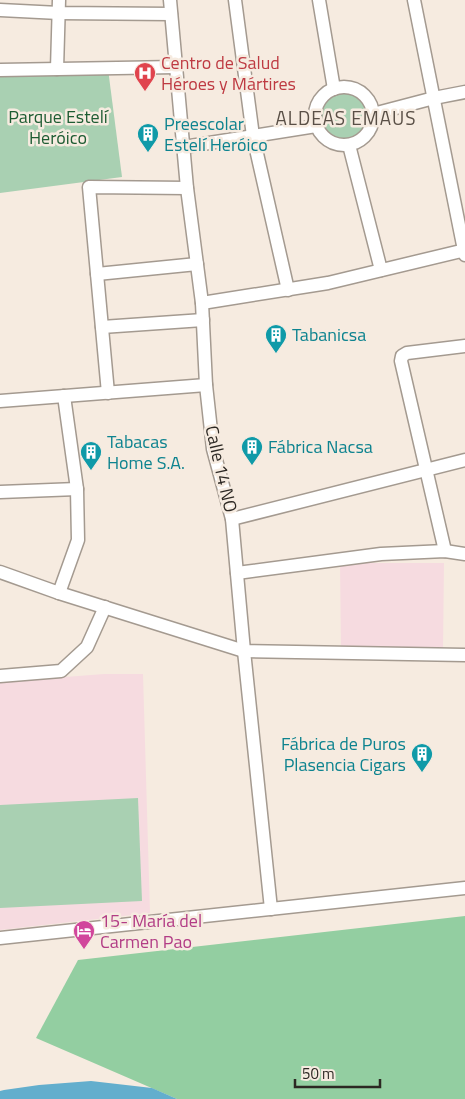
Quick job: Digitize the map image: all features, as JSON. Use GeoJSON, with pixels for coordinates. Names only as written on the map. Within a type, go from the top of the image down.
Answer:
{"type":"FeatureCollection","features":[{"type":"Feature","properties":{"kind":"street"},"geometry":{"type":"LineString","coordinates":[[57,69],[59,0]]}},
{"type":"Feature","properties":{"kind":"street","name":"Calle 14 NO"},"geometry":{"type":"LineString","coordinates":[[170,0],[187,188],[202,303],[206,385],[213,448],[232,518],[244,651],[272,909]]}},
{"type":"Feature","properties":{"kind":"street"},"geometry":{"type":"LineString","coordinates":[[235,0],[253,136],[288,290]]}},
{"type":"Feature","properties":{"kind":"street"},"geometry":{"type":"LineString","coordinates":[[319,0],[334,88]]}},
{"type":"Feature","properties":{"kind":"street"},"geometry":{"type":"LineString","coordinates":[[202,303],[328,283],[465,252],[414,0]]}},
{"type":"Feature","properties":{"kind":"street"},"geometry":{"type":"LineString","coordinates":[[0,10],[59,13],[171,14]]}},
{"type":"Feature","properties":{"kind":"street"},"geometry":{"type":"LineString","coordinates":[[0,70],[176,67]]}},
{"type":"Feature","properties":{"kind":"street"},"geometry":{"type":"LineString","coordinates":[[347,87],[360,92],[369,101],[373,114],[370,130],[357,142],[349,145],[341,146],[326,139],[316,126],[315,114],[318,104],[325,94],[334,88],[347,87]]}},
{"type":"Feature","properties":{"kind":"street"},"geometry":{"type":"LineString","coordinates":[[373,114],[465,92]]}},
{"type":"Feature","properties":{"kind":"street"},"geometry":{"type":"LineString","coordinates":[[184,147],[316,126]]}},
{"type":"Feature","properties":{"kind":"street"},"geometry":{"type":"LineString","coordinates":[[349,145],[381,270]]}},
{"type":"Feature","properties":{"kind":"street"},"geometry":{"type":"LineString","coordinates":[[108,393],[89,187],[187,188]]}},
{"type":"Feature","properties":{"kind":"street"},"geometry":{"type":"LineString","coordinates":[[97,274],[197,264]]}},
{"type":"Feature","properties":{"kind":"street"},"geometry":{"type":"LineString","coordinates":[[102,327],[203,320]]}},
{"type":"Feature","properties":{"kind":"street"},"geometry":{"type":"LineString","coordinates":[[445,551],[401,361],[402,356],[407,353],[465,346]]}},
{"type":"Feature","properties":{"kind":"street"},"geometry":{"type":"LineString","coordinates":[[0,401],[206,385]]}},
{"type":"Feature","properties":{"kind":"street"},"geometry":{"type":"LineString","coordinates":[[59,593],[78,540],[77,488],[64,396]]}},
{"type":"Feature","properties":{"kind":"street"},"geometry":{"type":"LineString","coordinates":[[232,518],[465,460]]}},
{"type":"Feature","properties":{"kind":"street"},"geometry":{"type":"LineString","coordinates":[[0,492],[77,488]]}},
{"type":"Feature","properties":{"kind":"street"},"geometry":{"type":"LineString","coordinates":[[237,573],[381,554],[445,551],[465,554]]}},
{"type":"Feature","properties":{"kind":"street"},"geometry":{"type":"LineString","coordinates":[[1,576],[244,651],[465,655]]}},
{"type":"Feature","properties":{"kind":"street"},"geometry":{"type":"LineString","coordinates":[[0,676],[61,671],[86,647],[105,608]]}},
{"type":"Feature","properties":{"kind":"street"},"geometry":{"type":"LineString","coordinates":[[0,938],[465,888]]}},
{"type":"Feature","properties":{"kind":"shaded area"},"geometry":{"type":"Polygon","coordinates":[[[340,563],[444,563],[443,649],[341,647],[340,563]]]}},
{"type":"Feature","properties":{"kind":"shaded area"},"geometry":{"type":"Polygon","coordinates":[[[104,674],[143,674],[150,913],[0,930],[0,682],[104,674]]]}},
{"type":"Feature","properties":{"kind":"green space","name":"Parque Estelí Heróico"},"geometry":{"type":"Polygon","coordinates":[[[108,69],[122,177],[0,193],[0,72],[108,69]]]}},
{"type":"Feature","properties":{"kind":"green space"},"geometry":{"type":"Polygon","coordinates":[[[340,93],[348,93],[357,97],[363,103],[367,116],[363,129],[357,135],[348,139],[340,139],[331,135],[325,129],[321,120],[321,112],[325,103],[331,97],[340,93]]]}},
{"type":"Feature","properties":{"kind":"green space"},"geometry":{"type":"Polygon","coordinates":[[[138,798],[142,901],[0,908],[0,805],[138,798]]]}},
{"type":"Feature","properties":{"kind":"green space"},"geometry":{"type":"Polygon","coordinates":[[[465,916],[465,1099],[177,1099],[36,1038],[78,960],[465,916]]]}},
{"type":"Feature","properties":{"kind":"water"},"geometry":{"type":"Polygon","coordinates":[[[91,1081],[152,1088],[177,1099],[0,1099],[0,1091],[4,1090],[91,1081]]]}},
{"type":"Feature","properties":{"kind":"place","name":"Centro de Salud Héroes y Mártires"},"geometry":{"type":"Point","coordinates":[145,92]}},
{"type":"Feature","properties":{"kind":"place","name":"Preescolar Estelí Heróico"},"geometry":{"type":"Point","coordinates":[148,153]}},
{"type":"Feature","properties":{"kind":"place","name":"Tabanicsa"},"geometry":{"type":"Point","coordinates":[276,354]}},
{"type":"Feature","properties":{"kind":"place","name":"Fábrica Nacsa"},"geometry":{"type":"Point","coordinates":[252,466]}},
{"type":"Feature","properties":{"kind":"place","name":"Tabacas Home S.A."},"geometry":{"type":"Point","coordinates":[91,471]}},
{"type":"Feature","properties":{"kind":"place","name":"Fábrica de Puros Plasencia Cigars"},"geometry":{"type":"Point","coordinates":[422,773]}},
{"type":"Feature","properties":{"kind":"place","name":"15- María del Carmen Pao"},"geometry":{"type":"Point","coordinates":[84,950]}},
{"type":"Feature","properties":{"kind":"district","name":"ALDEAS EMAUS"},"geometry":{"type":"Point","coordinates":[346,118]}}]}
